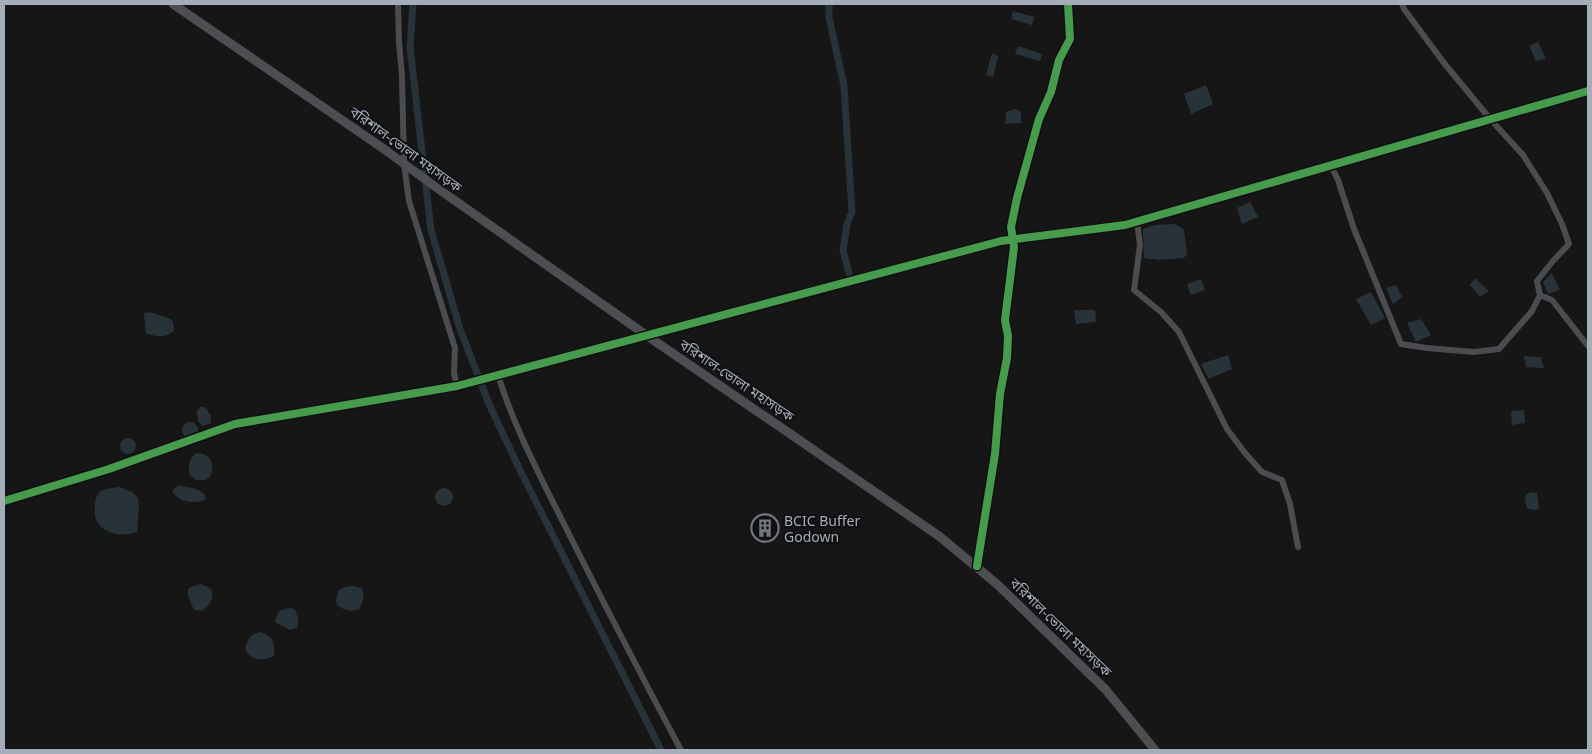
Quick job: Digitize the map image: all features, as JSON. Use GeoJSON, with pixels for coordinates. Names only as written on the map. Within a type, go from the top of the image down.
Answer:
{"type":"FeatureCollection","features":[{"type":"Feature","properties":{"kind":"highway","name":"বরিশাল-ভোলা মহাসড়ক"},"geometry":{"type":"LineString","coordinates":[[173,4],[406,165],[646,335],[939,536],[998,585],[1106,690],[1155,750]]}},
{"type":"Feature","properties":{"kind":"street"},"geometry":{"type":"LineString","coordinates":[[398,4],[409,201],[455,348],[454,373],[457,386]]}},
{"type":"Feature","properties":{"kind":"street"},"geometry":{"type":"LineString","coordinates":[[977,566],[995,454],[1000,394],[1007,358],[1008,336],[1005,320],[1014,247],[1011,227],[1039,119],[1051,92],[1058,60],[1070,39],[1068,4]]}},
{"type":"Feature","properties":{"kind":"street"},"geometry":{"type":"LineString","coordinates":[[1331,166],[1338,180],[1354,229],[1401,344],[1474,352],[1498,349],[1532,311],[1540,295],[1537,281],[1569,244],[1562,224],[1542,185],[1523,155],[1491,120],[1444,62],[1402,4]]}},
{"type":"Feature","properties":{"kind":"street"},"geometry":{"type":"LineString","coordinates":[[4,501],[108,469],[235,424],[475,382],[1001,241],[1125,225],[1588,92]]}},
{"type":"Feature","properties":{"kind":"street"},"geometry":{"type":"LineString","coordinates":[[1137,221],[1140,245],[1134,290],[1161,312],[1179,332],[1228,429],[1245,453],[1262,472],[1282,480],[1290,504],[1298,547]]}},
{"type":"Feature","properties":{"kind":"street"},"geometry":{"type":"LineString","coordinates":[[1540,295],[1552,300],[1588,346]]}},
{"type":"Feature","properties":{"kind":"street"},"geometry":{"type":"LineString","coordinates":[[494,376],[534,464],[612,620],[681,750]]}},
{"type":"Feature","properties":{"kind":"shaded area"},"geometry":{"type":"Polygon","coordinates":[[[1013,11],[1034,17],[1032,25],[1011,19],[1013,11]]]}},
{"type":"Feature","properties":{"kind":"shaded area"},"geometry":{"type":"Polygon","coordinates":[[[1538,42],[1546,59],[1536,61],[1529,46],[1538,42]]]}},
{"type":"Feature","properties":{"kind":"shaded area"},"geometry":{"type":"Polygon","coordinates":[[[1018,46],[1042,54],[1040,61],[1015,54],[1018,46]]]}},
{"type":"Feature","properties":{"kind":"shaded area"},"geometry":{"type":"Polygon","coordinates":[[[992,53],[998,56],[993,77],[986,75],[992,53]]]}},
{"type":"Feature","properties":{"kind":"shaded area"},"geometry":{"type":"Polygon","coordinates":[[[1206,85],[1213,104],[1191,114],[1184,94],[1206,85]]]}},
{"type":"Feature","properties":{"kind":"shaded area"},"geometry":{"type":"Polygon","coordinates":[[[1015,109],[1021,112],[1021,123],[1005,124],[1006,112],[1015,109]]]}},
{"type":"Feature","properties":{"kind":"shaded area"},"geometry":{"type":"Polygon","coordinates":[[[1250,202],[1258,217],[1242,224],[1237,208],[1250,202]]]}},
{"type":"Feature","properties":{"kind":"shaded area"},"geometry":{"type":"Polygon","coordinates":[[[1176,224],[1184,230],[1187,254],[1184,258],[1159,260],[1144,258],[1143,229],[1155,225],[1176,224]]]}},
{"type":"Feature","properties":{"kind":"shaded area"},"geometry":{"type":"Polygon","coordinates":[[[1552,273],[1560,290],[1548,294],[1543,282],[1552,273]]]}},
{"type":"Feature","properties":{"kind":"shaded area"},"geometry":{"type":"Polygon","coordinates":[[[1475,278],[1489,291],[1480,297],[1470,285],[1475,278]]]}},
{"type":"Feature","properties":{"kind":"shaded area"},"geometry":{"type":"Polygon","coordinates":[[[1201,279],[1205,290],[1191,295],[1187,284],[1201,279]]]}},
{"type":"Feature","properties":{"kind":"shaded area"},"geometry":{"type":"Polygon","coordinates":[[[1396,285],[1402,297],[1393,304],[1386,288],[1396,285]]]}},
{"type":"Feature","properties":{"kind":"shaded area"},"geometry":{"type":"Polygon","coordinates":[[[1371,292],[1385,318],[1371,325],[1356,299],[1371,292]]]}},
{"type":"Feature","properties":{"kind":"shaded area"},"geometry":{"type":"Polygon","coordinates":[[[1074,310],[1095,310],[1096,322],[1076,324],[1074,310]]]}},
{"type":"Feature","properties":{"kind":"shaded area"},"geometry":{"type":"Polygon","coordinates":[[[150,312],[171,319],[174,331],[168,335],[160,336],[146,333],[144,313],[150,312]]]}},
{"type":"Feature","properties":{"kind":"shaded area"},"geometry":{"type":"Polygon","coordinates":[[[1421,319],[1431,335],[1416,342],[1407,323],[1421,319]]]}},
{"type":"Feature","properties":{"kind":"shaded area"},"geometry":{"type":"Polygon","coordinates":[[[1228,355],[1232,369],[1209,379],[1201,364],[1228,355]]]}},
{"type":"Feature","properties":{"kind":"shaded area"},"geometry":{"type":"Polygon","coordinates":[[[1524,356],[1541,357],[1544,368],[1526,367],[1524,356]]]}},
{"type":"Feature","properties":{"kind":"shaded area"},"geometry":{"type":"Polygon","coordinates":[[[200,407],[205,407],[211,416],[211,423],[203,426],[198,421],[197,411],[200,407]]]}},
{"type":"Feature","properties":{"kind":"shaded area"},"geometry":{"type":"Polygon","coordinates":[[[1524,410],[1525,423],[1512,425],[1511,411],[1524,410]]]}},
{"type":"Feature","properties":{"kind":"shaded area"},"geometry":{"type":"Polygon","coordinates":[[[187,422],[193,422],[198,427],[196,436],[187,438],[182,433],[182,427],[187,422]]]}},
{"type":"Feature","properties":{"kind":"shaded area"},"geometry":{"type":"Polygon","coordinates":[[[128,438],[134,440],[136,446],[134,452],[128,454],[122,452],[120,446],[122,440],[128,438]]]}},
{"type":"Feature","properties":{"kind":"shaded area"},"geometry":{"type":"Polygon","coordinates":[[[197,453],[206,455],[211,460],[210,477],[205,480],[196,480],[189,474],[189,465],[197,453]]]}},
{"type":"Feature","properties":{"kind":"shaded area"},"geometry":{"type":"Polygon","coordinates":[[[179,485],[199,490],[205,495],[205,500],[191,502],[178,498],[172,491],[179,485]]]}},
{"type":"Feature","properties":{"kind":"shaded area"},"geometry":{"type":"Polygon","coordinates":[[[120,487],[132,492],[138,498],[137,532],[129,534],[113,533],[101,527],[97,521],[95,503],[98,494],[105,489],[120,487]]]}},
{"type":"Feature","properties":{"kind":"shaded area"},"geometry":{"type":"Polygon","coordinates":[[[444,488],[450,491],[453,497],[450,503],[444,506],[438,503],[435,497],[438,491],[444,488]]]}},
{"type":"Feature","properties":{"kind":"shaded area"},"geometry":{"type":"Polygon","coordinates":[[[1530,492],[1537,493],[1539,509],[1528,509],[1525,502],[1526,495],[1530,492]]]}},
{"type":"Feature","properties":{"kind":"shaded area"},"geometry":{"type":"Polygon","coordinates":[[[201,584],[211,589],[212,592],[209,604],[202,611],[194,610],[188,596],[188,589],[201,584]]]}},
{"type":"Feature","properties":{"kind":"shaded area"},"geometry":{"type":"Polygon","coordinates":[[[352,586],[362,588],[362,604],[359,609],[343,609],[337,605],[336,600],[339,590],[352,586]]]}},
{"type":"Feature","properties":{"kind":"shaded area"},"geometry":{"type":"Polygon","coordinates":[[[292,608],[295,610],[298,618],[298,627],[290,630],[275,622],[280,611],[292,608]]]}},
{"type":"Feature","properties":{"kind":"shaded area"},"geometry":{"type":"Polygon","coordinates":[[[261,632],[273,641],[274,656],[261,660],[250,656],[245,648],[250,637],[261,632]]]}},
{"type":"Feature","properties":{"kind":"waterway"},"geometry":{"type":"LineString","coordinates":[[413,4],[410,47],[431,230],[460,329],[489,404],[518,466],[661,750]]}},
{"type":"Feature","properties":{"kind":"waterway"},"geometry":{"type":"LineString","coordinates":[[829,4],[829,17],[844,86],[852,212],[847,224],[843,250],[849,273]]}},
{"type":"Feature","properties":{"kind":"cycle path"},"geometry":{"type":"LineString","coordinates":[[977,566],[995,454],[1000,394],[1007,358],[1008,336],[1005,320],[1014,247],[1011,227],[1039,119],[1051,92],[1059,60],[1070,39],[1068,4]]}},
{"type":"Feature","properties":{"kind":"cycle path"},"geometry":{"type":"LineString","coordinates":[[4,501],[109,469],[235,424],[457,386],[1001,241],[1125,225],[1588,91]]}},
{"type":"Feature","properties":{"kind":"place","name":"BCIC Buffer Godown"},"geometry":{"type":"Point","coordinates":[765,528]}}]}
